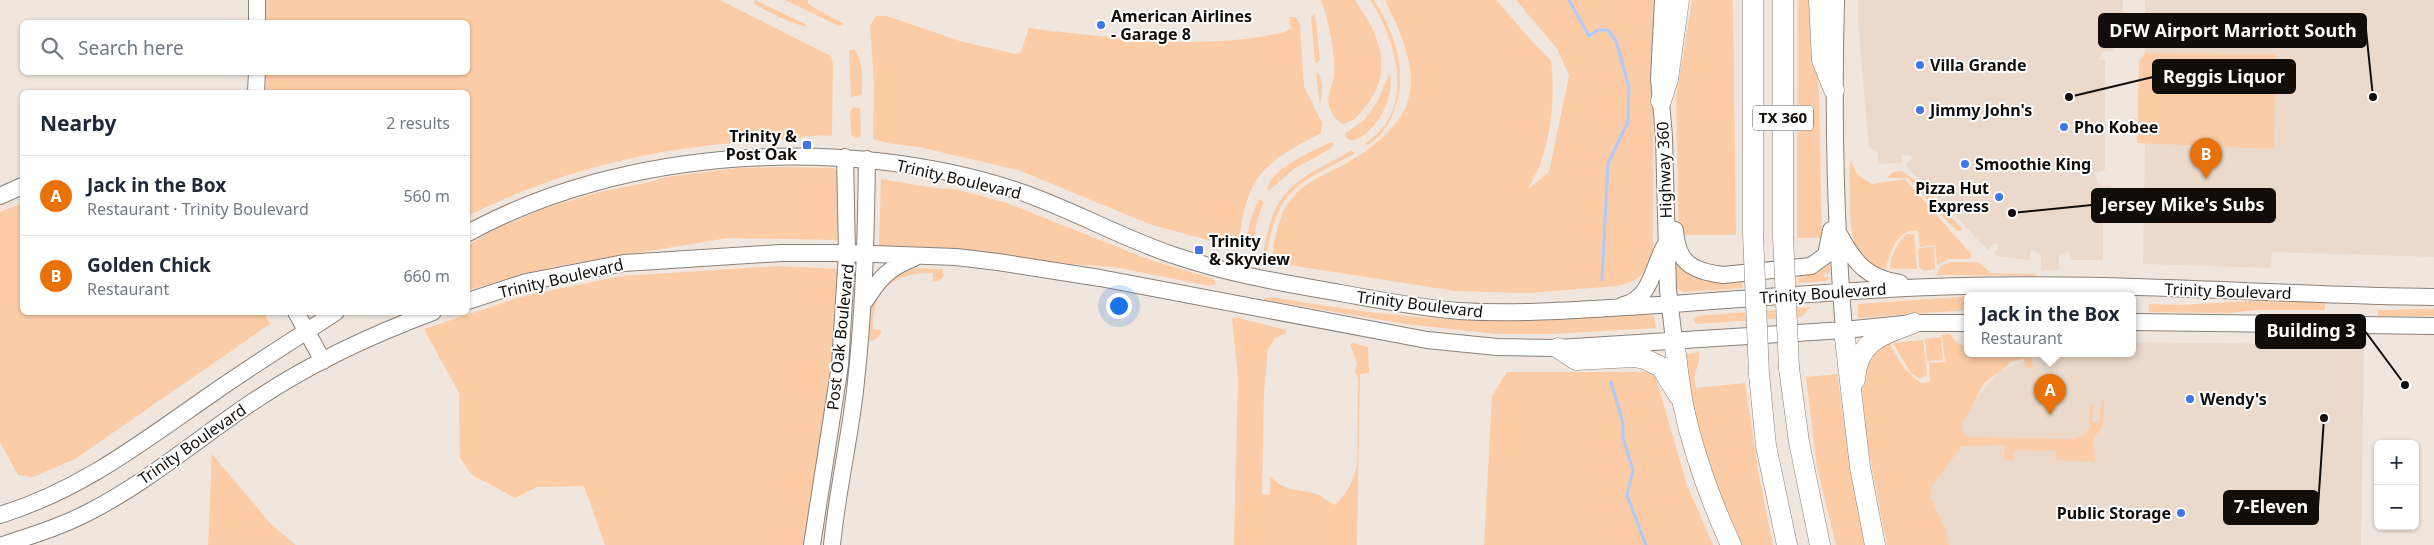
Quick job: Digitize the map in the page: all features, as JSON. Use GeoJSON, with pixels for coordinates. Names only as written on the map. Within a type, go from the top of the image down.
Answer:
{"type":"FeatureCollection","features":[{"type":"Feature","properties":{"kind":"highway"},"geometry":{"type":"LineString","coordinates":[[1661,101],[1668,79],[1680,0]]}},
{"type":"Feature","properties":{"kind":"highway","name":"TX 360"},"geometry":{"type":"LineString","coordinates":[[1753,0],[1753,234],[1759,374],[1766,446],[1787,545]]}},
{"type":"Feature","properties":{"kind":"highway","name":"TX 360"},"geometry":{"type":"LineString","coordinates":[[1783,0],[1783,236],[1789,368],[1799,442],[1820,545]]}},
{"type":"Feature","properties":{"kind":"highway"},"geometry":{"type":"LineString","coordinates":[[1819,0],[1822,60],[1834,90]]}},
{"type":"Feature","properties":{"kind":"highway"},"geometry":{"type":"LineString","coordinates":[[1853,412],[1855,373],[1862,352],[1879,336],[1914,323]]}},
{"type":"Feature","properties":{"kind":"highway"},"geometry":{"type":"LineString","coordinates":[[1844,330],[1860,467],[1875,545]]}},
{"type":"Feature","properties":{"kind":"highway"},"geometry":{"type":"LineString","coordinates":[[1674,340],[1683,404],[1704,476],[1731,545]]}},
{"type":"Feature","properties":{"kind":"highway"},"geometry":{"type":"LineString","coordinates":[[1558,348],[1576,360],[1633,357],[1645,359],[1660,367],[1683,404]]}},
{"type":"Feature","properties":{"kind":"main road"},"geometry":{"type":"LineString","coordinates":[[256,0],[257,20]]}},
{"type":"Feature","properties":{"kind":"main road","name":"Highway 360"},"geometry":{"type":"LineString","coordinates":[[1663,0],[1659,79],[1666,243],[1674,340]]}},
{"type":"Feature","properties":{"kind":"main road"},"geometry":{"type":"LineString","coordinates":[[1836,0],[1834,90],[1838,232],[1844,330]]}},
{"type":"Feature","properties":{"kind":"main road"},"geometry":{"type":"LineString","coordinates":[[256,90],[257,75]]}},
{"type":"Feature","properties":{"kind":"main road","name":"Trinity Boulevard"},"geometry":{"type":"LineString","coordinates":[[470,232],[540,199],[597,182],[667,167],[737,158],[844,157],[867,159],[970,178],[1014,190],[1061,207],[1119,235],[1170,254],[1249,277],[1454,310],[1505,313],[1670,305],[1841,291],[1924,287],[2048,285],[2434,297]]}},
{"type":"Feature","properties":{"kind":"main road","name":"Post Oak Boulevard"},"geometry":{"type":"LineString","coordinates":[[812,545],[840,370],[848,254],[844,157]]}},
{"type":"Feature","properties":{"kind":"main road","name":"Post Oak Boulevard"},"geometry":{"type":"LineString","coordinates":[[832,545],[855,392],[864,303],[867,159]]}},
{"type":"Feature","properties":{"kind":"main road"},"geometry":{"type":"LineString","coordinates":[[1665,185],[1674,207],[1677,250],[1690,265],[1711,273],[1723,275],[1802,268],[1818,262],[1829,248],[1837,207]]}},
{"type":"Feature","properties":{"kind":"main road"},"geometry":{"type":"LineString","coordinates":[[0,196],[20,187]]}},
{"type":"Feature","properties":{"kind":"main road"},"geometry":{"type":"LineString","coordinates":[[1838,232],[1856,261],[1874,276],[1924,287]]}},
{"type":"Feature","properties":{"kind":"main road"},"geometry":{"type":"LineString","coordinates":[[1607,308],[1629,304],[1640,297],[1654,273],[1657,260],[1666,243]]}},
{"type":"Feature","properties":{"kind":"main road","name":"Trinity Boulevard"},"geometry":{"type":"LineString","coordinates":[[470,300],[526,282],[624,263],[781,252],[920,256],[990,261],[1066,272],[1427,340],[1496,347],[1558,348],[1844,330],[1914,323],[1964,322]]}},
{"type":"Feature","properties":{"kind":"main road"},"geometry":{"type":"LineString","coordinates":[[864,303],[879,280],[894,266],[920,256]]}},
{"type":"Feature","properties":{"kind":"main road"},"geometry":{"type":"LineString","coordinates":[[298,315],[323,361]]}},
{"type":"Feature","properties":{"kind":"main road","name":"Trinity Boulevard"},"geometry":{"type":"LineString","coordinates":[[0,515],[68,488],[108,467],[215,392],[332,315]]}},
{"type":"Feature","properties":{"kind":"main road","name":"Trinity Boulevard"},"geometry":{"type":"LineString","coordinates":[[3,545],[54,528],[91,511],[150,474],[255,400],[323,361],[389,328],[425,315]]}},
{"type":"Feature","properties":{"kind":"main road","name":"Trinity Boulevard"},"geometry":{"type":"LineString","coordinates":[[2136,322],[2434,326]]}},
{"type":"Feature","properties":{"kind":"main road"},"geometry":{"type":"LineString","coordinates":[[833,408],[839,398],[847,393],[855,392],[840,370]]}},
{"type":"Feature","properties":{"kind":"shaded area"},"geometry":{"type":"Polygon","coordinates":[[[266,0],[720,0],[831,56],[833,64],[832,136],[810,136],[732,143],[653,154],[616,162],[541,184],[470,215],[470,90],[266,90],[266,75],[470,75],[470,20],[265,20],[266,0]]]}},
{"type":"Feature","properties":{"kind":"shaded area"},"geometry":{"type":"Polygon","coordinates":[[[755,0],[805,24],[806,27],[785,20],[754,4],[755,0]]]}},
{"type":"Feature","properties":{"kind":"shaded area"},"geometry":{"type":"Polygon","coordinates":[[[785,0],[808,0],[808,4],[844,24],[839,26],[785,0]]]}},
{"type":"Feature","properties":{"kind":"shaded area"},"geometry":{"type":"Polygon","coordinates":[[[1321,0],[1355,0],[1371,26],[1380,52],[1382,66],[1375,93],[1356,118],[1342,124],[1332,114],[1328,102],[1334,76],[1334,58],[1329,27],[1321,0]]]}},
{"type":"Feature","properties":{"kind":"shaded area"},"geometry":{"type":"Polygon","coordinates":[[[1370,0],[1374,0],[1389,28],[1398,58],[1400,88],[1391,118],[1380,135],[1365,146],[1365,143],[1381,129],[1392,113],[1397,95],[1394,55],[1388,35],[1370,0]]]}},
{"type":"Feature","properties":{"kind":"shaded area"},"geometry":{"type":"Polygon","coordinates":[[[1385,0],[1496,0],[1536,46],[1551,60],[1553,86],[1550,126],[1540,165],[1528,189],[1549,172],[1569,76],[1558,50],[1516,0],[1654,0],[1653,260],[1642,274],[1629,283],[1617,286],[1528,293],[1455,291],[1276,263],[1272,259],[1281,218],[1294,196],[1311,182],[1345,164],[1371,147],[1390,130],[1403,112],[1410,94],[1411,74],[1398,28],[1385,0]]]}},
{"type":"Feature","properties":{"kind":"shaded area"},"geometry":{"type":"Polygon","coordinates":[[[1692,0],[1733,0],[1736,235],[1679,235],[1676,99],[1692,0]]]}},
{"type":"Feature","properties":{"kind":"shaded area"},"geometry":{"type":"Polygon","coordinates":[[[1798,0],[1812,0],[1819,93],[1822,238],[1797,238],[1798,0]]]}},
{"type":"Feature","properties":{"kind":"shaded area"},"geometry":{"type":"Polygon","coordinates":[[[1858,0],[2123,0],[2123,27],[2113,51],[2103,52],[2098,60],[2105,60],[2105,170],[2095,173],[2098,183],[2104,186],[2111,185],[2111,204],[2102,204],[2094,208],[2093,215],[2103,215],[2103,260],[2071,260],[2069,251],[2059,256],[2059,270],[2041,270],[2041,256],[2035,251],[2031,250],[2030,260],[2001,257],[1994,254],[1999,246],[1995,243],[1988,250],[1905,165],[1912,158],[1911,156],[1902,154],[1901,163],[1878,164],[1878,153],[1869,148],[1858,23],[1858,0]]]}},
{"type":"Feature","properties":{"kind":"shaded area"},"geometry":{"type":"Polygon","coordinates":[[[2145,0],[2434,0],[2434,257],[2272,252],[2271,268],[2143,264],[2145,142],[2273,149],[2275,54],[2145,53],[2145,0]]]}},
{"type":"Feature","properties":{"kind":"shaded area"},"geometry":{"type":"Polygon","coordinates":[[[1315,14],[1320,60],[1317,63],[1315,62],[1311,17],[1315,14]]]}},
{"type":"Feature","properties":{"kind":"shaded area"},"geometry":{"type":"Polygon","coordinates":[[[876,16],[887,16],[960,41],[1015,54],[1021,52],[1029,28],[1125,39],[1190,42],[1222,41],[1254,38],[1285,32],[1291,28],[1289,17],[1295,17],[1300,24],[1304,86],[1322,123],[1321,133],[1283,155],[1259,176],[1251,189],[1246,205],[1238,248],[1149,224],[1021,171],[919,147],[892,144],[873,139],[874,84],[870,26],[876,16]]]}},
{"type":"Feature","properties":{"kind":"shaded area"},"geometry":{"type":"Polygon","coordinates":[[[854,49],[861,65],[862,95],[851,97],[849,51],[854,49]]]}},
{"type":"Feature","properties":{"kind":"shaded area"},"geometry":{"type":"Polygon","coordinates":[[[2145,53],[2275,54],[2274,149],[2137,143],[2139,61],[2145,53]]]}},
{"type":"Feature","properties":{"kind":"shaded area"},"geometry":{"type":"Polygon","coordinates":[[[1318,73],[1322,89],[1320,104],[1316,75],[1318,73]]]}},
{"type":"Feature","properties":{"kind":"shaded area"},"geometry":{"type":"Polygon","coordinates":[[[1390,73],[1391,83],[1387,104],[1376,123],[1361,137],[1352,141],[1346,138],[1345,134],[1365,119],[1377,102],[1390,73]]]}},
{"type":"Feature","properties":{"kind":"shaded area"},"geometry":{"type":"Polygon","coordinates":[[[853,107],[860,108],[861,136],[857,138],[851,135],[850,112],[853,107]]]}},
{"type":"Feature","properties":{"kind":"shaded area"},"geometry":{"type":"Polygon","coordinates":[[[1331,142],[1334,144],[1330,149],[1294,169],[1269,191],[1267,189],[1270,181],[1284,167],[1331,142]]]}},
{"type":"Feature","properties":{"kind":"shaded area"},"geometry":{"type":"Polygon","coordinates":[[[1352,150],[1354,154],[1303,182],[1292,191],[1277,216],[1266,258],[1264,258],[1265,243],[1272,217],[1287,192],[1310,174],[1352,150]]]}},
{"type":"Feature","properties":{"kind":"shaded area"},"geometry":{"type":"Polygon","coordinates":[[[1851,161],[1857,174],[1872,184],[1905,179],[1971,254],[1971,259],[1949,259],[1937,265],[1935,245],[1920,247],[1918,231],[1910,231],[1895,243],[1885,271],[1873,266],[1864,259],[1858,250],[1851,228],[1849,176],[1851,161]]]}},
{"type":"Feature","properties":{"kind":"shaded area"},"geometry":{"type":"Polygon","coordinates":[[[739,168],[834,168],[839,173],[838,240],[728,238],[552,267],[470,289],[470,245],[491,231],[542,209],[600,192],[666,177],[739,168]]]}},
{"type":"Feature","properties":{"kind":"shaded area"},"geometry":{"type":"Polygon","coordinates":[[[1902,171],[1915,180],[1962,230],[1957,231],[1908,178],[1887,178],[1893,172],[1902,171]]]}},
{"type":"Feature","properties":{"kind":"shaded area"},"geometry":{"type":"Polygon","coordinates":[[[881,179],[935,188],[955,189],[1007,203],[1150,260],[1214,279],[1216,284],[1210,286],[1114,267],[1051,263],[949,249],[879,247],[881,179]]]}},
{"type":"Feature","properties":{"kind":"shaded area"},"geometry":{"type":"Polygon","coordinates":[[[1260,199],[1264,202],[1258,217],[1252,248],[1248,249],[1247,239],[1250,224],[1260,199]]]}},
{"type":"Feature","properties":{"kind":"shaded area"},"geometry":{"type":"Polygon","coordinates":[[[20,204],[20,315],[266,315],[270,324],[75,459],[33,477],[18,475],[0,442],[0,212],[20,204]]]}},
{"type":"Feature","properties":{"kind":"shaded area"},"geometry":{"type":"Polygon","coordinates":[[[1907,234],[1914,234],[1917,269],[1890,269],[1891,259],[1895,250],[1907,234]]]}},
{"type":"Feature","properties":{"kind":"shaded area"},"geometry":{"type":"Polygon","coordinates":[[[1934,246],[1935,269],[1924,271],[1919,267],[1918,249],[1934,246]]]}},
{"type":"Feature","properties":{"kind":"shaded area"},"geometry":{"type":"Polygon","coordinates":[[[1830,258],[1830,273],[1823,274],[1824,277],[1830,277],[1827,281],[1798,283],[1799,275],[1830,258]]]}},
{"type":"Feature","properties":{"kind":"shaded area"},"geometry":{"type":"Polygon","coordinates":[[[1678,262],[1741,279],[1743,288],[1682,292],[1682,290],[1675,289],[1674,263],[1678,262]]]}},
{"type":"Feature","properties":{"kind":"shaded area"},"geometry":{"type":"Polygon","coordinates":[[[1951,262],[1978,262],[1991,273],[2038,274],[2034,276],[1936,275],[1941,266],[1951,262]]]}},
{"type":"Feature","properties":{"kind":"shaded area"},"geometry":{"type":"Polygon","coordinates":[[[779,266],[838,269],[831,369],[804,545],[605,545],[584,486],[537,487],[515,498],[472,475],[460,458],[459,393],[424,329],[524,296],[622,276],[779,266]]]}},
{"type":"Feature","properties":{"kind":"shaded area"},"geometry":{"type":"Polygon","coordinates":[[[916,268],[942,269],[944,275],[940,280],[933,282],[933,273],[919,273],[897,280],[888,286],[881,293],[873,315],[873,329],[881,330],[881,332],[877,338],[869,341],[867,339],[870,313],[877,292],[892,277],[916,268]]]}},
{"type":"Feature","properties":{"kind":"shaded area"},"geometry":{"type":"Polygon","coordinates":[[[1964,296],[1964,310],[1858,318],[1858,304],[1964,296]]]}},
{"type":"Feature","properties":{"kind":"shaded area"},"geometry":{"type":"Polygon","coordinates":[[[1271,297],[1370,312],[1443,319],[1534,320],[1644,314],[1654,316],[1656,328],[1550,334],[1496,334],[1406,324],[1264,300],[1264,298],[1271,297]]]}},
{"type":"Feature","properties":{"kind":"shaded area"},"geometry":{"type":"Polygon","coordinates":[[[2268,300],[2325,302],[2325,310],[2257,310],[2228,313],[2149,312],[2149,304],[2179,305],[2268,300]]]}},
{"type":"Feature","properties":{"kind":"shaded area"},"geometry":{"type":"Polygon","coordinates":[[[1811,307],[1801,317],[1696,324],[1693,319],[1698,316],[1811,307]]]}},
{"type":"Feature","properties":{"kind":"shaded area"},"geometry":{"type":"Polygon","coordinates":[[[2434,309],[2434,316],[2378,316],[2378,310],[2434,309]]]}},
{"type":"Feature","properties":{"kind":"shaded area"},"geometry":{"type":"Polygon","coordinates":[[[1235,317],[1286,330],[1286,333],[1275,338],[1268,349],[1264,392],[1262,494],[1270,495],[1270,476],[1285,487],[1317,494],[1335,505],[1346,492],[1357,465],[1358,379],[1355,371],[1357,365],[1350,344],[1368,347],[1369,373],[1360,374],[1357,545],[1234,545],[1238,377],[1232,319],[1235,317]]]}},
{"type":"Feature","properties":{"kind":"shaded area"},"geometry":{"type":"Polygon","coordinates":[[[1949,334],[1958,343],[1964,346],[1964,357],[2032,357],[2032,368],[2025,368],[2024,359],[2013,361],[1984,383],[1961,426],[1963,433],[1969,437],[2073,439],[2085,435],[2089,427],[2091,404],[2093,404],[2092,422],[2099,423],[2102,401],[2104,401],[2103,426],[2094,438],[2093,447],[2096,462],[2056,460],[2056,451],[2014,450],[2013,460],[2004,460],[2005,445],[1962,446],[1932,485],[1930,496],[1945,529],[1949,545],[1887,545],[1859,402],[1863,401],[1862,382],[1864,374],[1870,360],[1889,341],[1898,359],[1910,374],[1921,383],[1930,382],[1929,363],[1945,362],[1942,335],[1949,334]]]}},
{"type":"Feature","properties":{"kind":"shaded area"},"geometry":{"type":"Polygon","coordinates":[[[1941,337],[1943,360],[1927,361],[1925,339],[1941,337]]]}},
{"type":"Feature","properties":{"kind":"shaded area"},"geometry":{"type":"Polygon","coordinates":[[[1923,340],[1927,375],[1920,379],[1911,373],[1893,343],[1923,340]]]}},
{"type":"Feature","properties":{"kind":"shaded area"},"geometry":{"type":"Polygon","coordinates":[[[2136,342],[2364,345],[2361,545],[1922,545],[1909,509],[1957,421],[2000,370],[2037,357],[2136,357],[2136,342]]]}},
{"type":"Feature","properties":{"kind":"shaded area"},"geometry":{"type":"Polygon","coordinates":[[[1699,352],[1695,379],[1696,388],[1745,383],[1759,476],[1773,545],[1734,545],[1698,441],[1685,354],[1699,352]]]}},
{"type":"Feature","properties":{"kind":"shaded area"},"geometry":{"type":"Polygon","coordinates":[[[1507,372],[1654,372],[1687,485],[1713,545],[1484,545],[1492,396],[1507,372]]]}},
{"type":"Feature","properties":{"kind":"shaded area"},"geometry":{"type":"Polygon","coordinates":[[[1837,374],[1850,465],[1867,545],[1836,545],[1817,467],[1806,377],[1837,374]]]}},
{"type":"Feature","properties":{"kind":"shaded area"},"geometry":{"type":"Polygon","coordinates":[[[212,454],[271,524],[296,545],[208,545],[212,454]]]}},
{"type":"Feature","properties":{"kind":"waterway"},"geometry":{"type":"LineString","coordinates":[[1569,0],[1589,36],[1598,30],[1608,30],[1616,41],[1629,87],[1628,122],[1608,163],[1602,280]]}},
{"type":"Feature","properties":{"kind":"waterway"},"geometry":{"type":"LineString","coordinates":[[1611,382],[1623,423],[1623,438],[1633,470],[1627,495],[1646,545]]}},
{"type":"Feature","properties":{"kind":"place","name":"American Airlines - Garage 8"},"geometry":{"type":"Point","coordinates":[1101,25]}},
{"type":"Feature","properties":{"kind":"place","name":"Villa Grande"},"geometry":{"type":"Point","coordinates":[1920,65]}},
{"type":"Feature","properties":{"kind":"place","name":"Reggis Liquor"},"geometry":{"type":"Point","coordinates":[2069,97]}},
{"type":"Feature","properties":{"kind":"place","name":"DFW Airport Marriott South"},"geometry":{"type":"Point","coordinates":[2373,97]}},
{"type":"Feature","properties":{"kind":"place","name":"Jimmy John's"},"geometry":{"type":"Point","coordinates":[1920,110]}},
{"type":"Feature","properties":{"kind":"place","name":"Pho Kobee"},"geometry":{"type":"Point","coordinates":[2064,127]}},
{"type":"Feature","properties":{"kind":"place","name":"Trinity & Post Oak"},"geometry":{"type":"Point","coordinates":[807,145]}},
{"type":"Feature","properties":{"kind":"place","name":"Smoothie King"},"geometry":{"type":"Point","coordinates":[1965,164]}},
{"type":"Feature","properties":{"kind":"place","name":"Golden Chick"},"geometry":{"type":"Point","coordinates":[2206,179]}},
{"type":"Feature","properties":{"kind":"place","name":"Pizza Hut Express"},"geometry":{"type":"Point","coordinates":[1999,197]}},
{"type":"Feature","properties":{"kind":"place","name":"Jersey Mike's Subs"},"geometry":{"type":"Point","coordinates":[2012,213]}},
{"type":"Feature","properties":{"kind":"place","name":"Trinity & Skyview"},"geometry":{"type":"Point","coordinates":[1199,250]}},
{"type":"Feature","properties":{"kind":"place","name":"Building 3"},"geometry":{"type":"Point","coordinates":[2405,385]}},
{"type":"Feature","properties":{"kind":"place","name":"Wendy's"},"geometry":{"type":"Point","coordinates":[2190,399]}},
{"type":"Feature","properties":{"kind":"place","name":"Jack in the Box"},"geometry":{"type":"Point","coordinates":[2050,415]}},
{"type":"Feature","properties":{"kind":"place","name":"7-Eleven"},"geometry":{"type":"Point","coordinates":[2324,418]}},
{"type":"Feature","properties":{"kind":"place","name":"Public Storage"},"geometry":{"type":"Point","coordinates":[2181,513]}}]}
